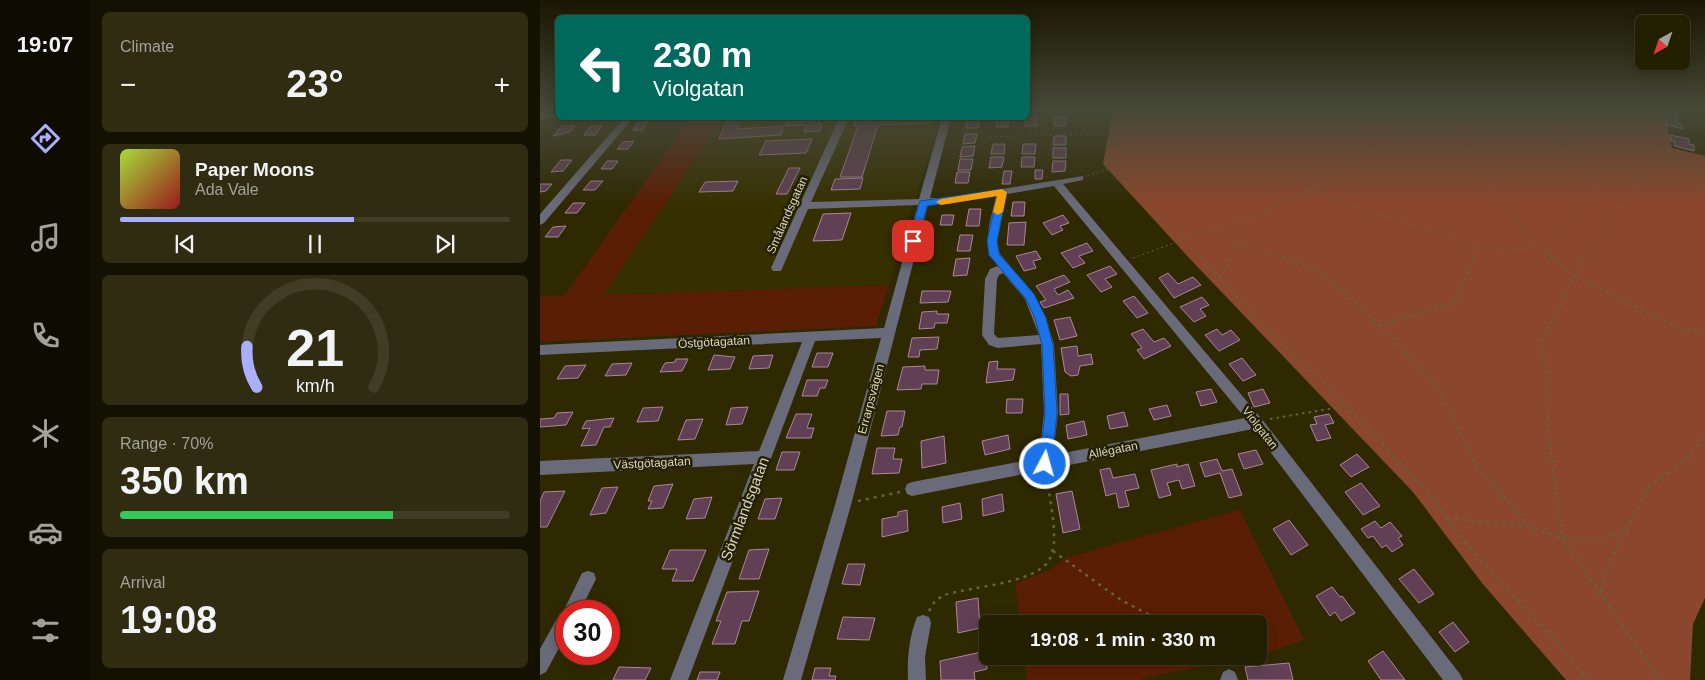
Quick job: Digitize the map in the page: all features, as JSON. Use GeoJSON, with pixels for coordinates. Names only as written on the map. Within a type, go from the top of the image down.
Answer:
{"type":"FeatureCollection","features":[{"type":"Feature","properties":{"kind":"street"},"geometry":{"type":"LineString","coordinates":[[540,221],[608,142]]}},
{"type":"Feature","properties":{"kind":"street","name":"Smålandsgatan"},"geometry":{"type":"LineString","coordinates":[[777,268],[833,142]]}},
{"type":"Feature","properties":{"kind":"street","name":"Errarpsvägen"},"geometry":{"type":"LineString","coordinates":[[792,680],[843,505],[940,142]]}},
{"type":"Feature","properties":{"kind":"street"},"geometry":{"type":"LineString","coordinates":[[804,206],[923,204],[1079,178]]}},
{"type":"Feature","properties":{"kind":"street","name":"Violgatan"},"geometry":{"type":"LineString","coordinates":[[1058,183],[1256,422],[1454,680]]}},
{"type":"Feature","properties":{"kind":"street"},"geometry":{"type":"LineString","coordinates":[[1002,192],[992,241],[994,255],[1030,297],[1040,318],[1050,360],[1051,413],[1045,464]]}},
{"type":"Feature","properties":{"kind":"street"},"geometry":{"type":"LineString","coordinates":[[1005,266],[994,272],[991,279],[988,336],[993,342],[998,343],[1046,339]]}},
{"type":"Feature","properties":{"kind":"street","name":"Östgötagatan"},"geometry":{"type":"LineString","coordinates":[[540,350],[888,333]]}},
{"type":"Feature","properties":{"kind":"street","name":"Sörmlandsgatan"},"geometry":{"type":"LineString","coordinates":[[679,680],[810,337]]}},
{"type":"Feature","properties":{"kind":"street","name":"Allégatan"},"geometry":{"type":"LineString","coordinates":[[912,489],[1256,422]]}},
{"type":"Feature","properties":{"kind":"street","name":"Västgötagatan"},"geometry":{"type":"LineString","coordinates":[[540,468],[764,457]]}},
{"type":"Feature","properties":{"kind":"street"},"geometry":{"type":"LineString","coordinates":[[576,600],[588,579]]}},
{"type":"Feature","properties":{"kind":"street"},"geometry":{"type":"LineString","coordinates":[[917,680],[916,657],[923,623]]}},
{"type":"Feature","properties":{"kind":"street"},"geometry":{"type":"LineString","coordinates":[[540,666],[555,639]]}},
{"type":"Feature","properties":{"kind":"path"},"geometry":{"type":"LineString","coordinates":[[1114,142],[1110,164],[1112,168],[1428,492],[1446,518],[1501,583],[1554,639],[1588,680]]}},
{"type":"Feature","properties":{"kind":"path"},"geometry":{"type":"LineString","coordinates":[[1124,262],[1210,230],[1256,216],[1311,190],[1335,177],[1378,142]]}},
{"type":"Feature","properties":{"kind":"path"},"geometry":{"type":"LineString","coordinates":[[1462,142],[1536,246],[1574,276],[1662,320],[1684,329],[1705,331]]}},
{"type":"Feature","properties":{"kind":"path"},"geometry":{"type":"LineString","coordinates":[[1547,254],[1552,238],[1595,188],[1596,180],[1566,150],[1562,142]]}},
{"type":"Feature","properties":{"kind":"path"},"geometry":{"type":"LineString","coordinates":[[1649,142],[1705,191]]}},
{"type":"Feature","properties":{"kind":"path"},"geometry":{"type":"LineString","coordinates":[[1658,150],[1635,188],[1582,260],[1543,342],[1549,436],[1562,538],[1660,680]]}},
{"type":"Feature","properties":{"kind":"path"},"geometry":{"type":"LineString","coordinates":[[1678,166],[1705,170]]}},
{"type":"Feature","properties":{"kind":"path"},"geometry":{"type":"LineString","coordinates":[[1079,178],[1112,168]]}},
{"type":"Feature","properties":{"kind":"path"},"geometry":{"type":"LineString","coordinates":[[1311,190],[1364,210],[1480,246],[1510,252],[1536,246]]}},
{"type":"Feature","properties":{"kind":"path"},"geometry":{"type":"LineString","coordinates":[[1220,277],[1256,216]]}},
{"type":"Feature","properties":{"kind":"path"},"geometry":{"type":"LineString","coordinates":[[1210,230],[1240,246],[1280,256],[1307,266],[1330,280],[1379,325],[1437,386],[1477,467],[1521,516],[1527,526]]}},
{"type":"Feature","properties":{"kind":"path"},"geometry":{"type":"LineString","coordinates":[[1379,325],[1455,303],[1480,246]]}},
{"type":"Feature","properties":{"kind":"path"},"geometry":{"type":"LineString","coordinates":[[1256,422],[1346,406]]}},
{"type":"Feature","properties":{"kind":"path"},"geometry":{"type":"LineString","coordinates":[[1601,592],[1610,560],[1649,486],[1686,461],[1705,436]]}},
{"type":"Feature","properties":{"kind":"path"},"geometry":{"type":"LineString","coordinates":[[923,623],[935,601],[944,595],[1033,573],[1046,565],[1053,550],[1054,540],[1045,464]]}},
{"type":"Feature","properties":{"kind":"path"},"geometry":{"type":"LineString","coordinates":[[843,505],[912,489]]}},
{"type":"Feature","properties":{"kind":"path"},"geometry":{"type":"LineString","coordinates":[[1446,518],[1527,526],[1562,538],[1594,539],[1626,532]]}},
{"type":"Feature","properties":{"kind":"path"},"geometry":{"type":"LineString","coordinates":[[1053,550],[1120,601],[1146,615]]}},
{"type":"Feature","properties":{"kind":"shaded area"},"geometry":{"type":"Polygon","coordinates":[[[673,142],[707,142],[604,295],[889,285],[876,326],[540,342],[540,296],[565,295],[673,142]]]}},
{"type":"Feature","properties":{"kind":"shaded area"},"geometry":{"type":"Polygon","coordinates":[[[707,142],[933,142],[889,285],[604,295],[707,142]]]}},
{"type":"Feature","properties":{"kind":"shaded area"},"geometry":{"type":"Polygon","coordinates":[[[1107,142],[1671,142],[1672,148],[1705,156],[1705,598],[1693,624],[1690,680],[1566,680],[1482,583],[1413,492],[1191,260],[1103,164],[1107,142]]]}},
{"type":"Feature","properties":{"kind":"shaded area"},"geometry":{"type":"Polygon","coordinates":[[[1240,510],[1304,640],[1267,653],[1267,615],[1019,615],[1015,584],[1049,570],[1068,557],[1240,510]]]}},
{"type":"Feature","properties":{"kind":"shaded area"},"geometry":{"type":"Polygon","coordinates":[[[1025,665],[1210,665],[1142,678],[1142,680],[1027,680],[1025,665]]]}},
{"type":"Feature","properties":{"kind":"building"},"geometry":{"type":"Polygon","coordinates":[[[623,142],[633,142],[628,149],[617,149],[623,142]]]}},
{"type":"Feature","properties":{"kind":"building"},"geometry":{"type":"Polygon","coordinates":[[[766,142],[811,142],[806,153],[759,155],[766,142]]]}},
{"type":"Feature","properties":{"kind":"building"},"geometry":{"type":"Polygon","coordinates":[[[852,142],[873,142],[862,177],[840,177],[852,142]]]}},
{"type":"Feature","properties":{"kind":"building"},"geometry":{"type":"Polygon","coordinates":[[[963,142],[975,142],[975,143],[963,144],[963,142]]]}},
{"type":"Feature","properties":{"kind":"building"},"geometry":{"type":"Polygon","coordinates":[[[1053,142],[1066,142],[1066,145],[1053,145],[1053,142]]]}},
{"type":"Feature","properties":{"kind":"building"},"geometry":{"type":"Polygon","coordinates":[[[1674,142],[1689,142],[1689,144],[1694,145],[1694,151],[1675,146],[1674,142]]]}},
{"type":"Feature","properties":{"kind":"building"},"geometry":{"type":"Polygon","coordinates":[[[993,144],[1005,144],[1004,154],[991,154],[993,144]]]}},
{"type":"Feature","properties":{"kind":"building"},"geometry":{"type":"Polygon","coordinates":[[[1023,144],[1036,144],[1035,154],[1022,154],[1023,144]]]}},
{"type":"Feature","properties":{"kind":"building"},"geometry":{"type":"Polygon","coordinates":[[[975,146],[973,156],[960,157],[962,147],[975,146]]]}},
{"type":"Feature","properties":{"kind":"building"},"geometry":{"type":"Polygon","coordinates":[[[1053,148],[1066,148],[1066,158],[1053,158],[1053,148]]]}},
{"type":"Feature","properties":{"kind":"building"},"geometry":{"type":"Polygon","coordinates":[[[991,157],[1004,157],[1002,167],[989,168],[991,157]]]}},
{"type":"Feature","properties":{"kind":"building"},"geometry":{"type":"Polygon","coordinates":[[[1022,157],[1035,157],[1034,167],[1021,167],[1022,157]]]}},
{"type":"Feature","properties":{"kind":"building"},"geometry":{"type":"Polygon","coordinates":[[[960,159],[973,159],[971,170],[958,170],[960,159]]]}},
{"type":"Feature","properties":{"kind":"building"},"geometry":{"type":"Polygon","coordinates":[[[561,160],[572,160],[563,171],[551,172],[561,160]]]}},
{"type":"Feature","properties":{"kind":"building"},"geometry":{"type":"Polygon","coordinates":[[[607,161],[618,161],[612,169],[601,169],[607,161]]]}},
{"type":"Feature","properties":{"kind":"building"},"geometry":{"type":"Polygon","coordinates":[[[1053,161],[1066,161],[1065,171],[1052,172],[1053,161]]]}},
{"type":"Feature","properties":{"kind":"building"},"geometry":{"type":"Polygon","coordinates":[[[789,168],[800,168],[787,194],[776,194],[789,168]]]}},
{"type":"Feature","properties":{"kind":"building"},"geometry":{"type":"Polygon","coordinates":[[[1035,170],[1043,170],[1042,179],[1035,179],[1035,170]]]}},
{"type":"Feature","properties":{"kind":"building"},"geometry":{"type":"Polygon","coordinates":[[[1004,171],[1012,171],[1010,184],[1002,184],[1004,171]]]}},
{"type":"Feature","properties":{"kind":"building"},"geometry":{"type":"Polygon","coordinates":[[[957,172],[970,172],[968,183],[955,183],[957,172]]]}},
{"type":"Feature","properties":{"kind":"building"},"geometry":{"type":"Polygon","coordinates":[[[863,178],[860,189],[831,190],[835,179],[863,178]]]}},
{"type":"Feature","properties":{"kind":"building"},"geometry":{"type":"Polygon","coordinates":[[[591,181],[603,181],[595,190],[583,190],[591,181]]]}},
{"type":"Feature","properties":{"kind":"building"},"geometry":{"type":"Polygon","coordinates":[[[738,181],[733,191],[699,192],[705,182],[738,181]]]}},
{"type":"Feature","properties":{"kind":"building"},"geometry":{"type":"Polygon","coordinates":[[[540,184],[552,184],[546,191],[540,192],[540,184]]]}},
{"type":"Feature","properties":{"kind":"building"},"geometry":{"type":"Polygon","coordinates":[[[1013,202],[1025,202],[1024,216],[1011,216],[1013,202]]]}},
{"type":"Feature","properties":{"kind":"building"},"geometry":{"type":"Polygon","coordinates":[[[573,203],[585,203],[577,213],[565,213],[573,203]]]}},
{"type":"Feature","properties":{"kind":"building"},"geometry":{"type":"Polygon","coordinates":[[[969,209],[981,209],[979,226],[966,226],[969,209]]]}},
{"type":"Feature","properties":{"kind":"building"},"geometry":{"type":"Polygon","coordinates":[[[851,213],[842,240],[813,241],[823,214],[851,213]]]}},
{"type":"Feature","properties":{"kind":"building"},"geometry":{"type":"Polygon","coordinates":[[[942,215],[954,215],[952,225],[940,225],[942,215]]]}},
{"type":"Feature","properties":{"kind":"building"},"geometry":{"type":"Polygon","coordinates":[[[1063,215],[1069,223],[1060,226],[1063,230],[1052,235],[1043,223],[1063,215]]]}},
{"type":"Feature","properties":{"kind":"building"},"geometry":{"type":"Polygon","coordinates":[[[1026,222],[1024,245],[1007,245],[1009,223],[1026,222]]]}},
{"type":"Feature","properties":{"kind":"building"},"geometry":{"type":"Polygon","coordinates":[[[566,226],[558,237],[545,237],[553,227],[566,226]]]}},
{"type":"Feature","properties":{"kind":"building"},"geometry":{"type":"Polygon","coordinates":[[[960,235],[973,235],[970,251],[957,251],[960,235]]]}},
{"type":"Feature","properties":{"kind":"building"},"geometry":{"type":"Polygon","coordinates":[[[1087,243],[1093,251],[1079,256],[1085,263],[1073,268],[1061,253],[1087,243]]]}},
{"type":"Feature","properties":{"kind":"building"},"geometry":{"type":"Polygon","coordinates":[[[1036,251],[1041,259],[1033,261],[1036,268],[1024,271],[1016,256],[1036,251]]]}},
{"type":"Feature","properties":{"kind":"building"},"geometry":{"type":"Polygon","coordinates":[[[970,258],[967,275],[953,276],[956,259],[970,258]]]}},
{"type":"Feature","properties":{"kind":"building"},"geometry":{"type":"Polygon","coordinates":[[[1110,266],[1117,274],[1105,279],[1112,287],[1101,292],[1087,275],[1110,266]]]}},
{"type":"Feature","properties":{"kind":"building"},"geometry":{"type":"Polygon","coordinates":[[[1168,273],[1178,284],[1193,277],[1201,285],[1174,298],[1159,278],[1168,273]]]}},
{"type":"Feature","properties":{"kind":"building"},"geometry":{"type":"Polygon","coordinates":[[[1064,275],[1070,282],[1054,289],[1058,295],[1068,290],[1074,298],[1044,308],[1040,302],[1046,300],[1036,286],[1064,275]]]}},
{"type":"Feature","properties":{"kind":"building"},"geometry":{"type":"Polygon","coordinates":[[[922,291],[951,291],[948,302],[920,303],[922,291]]]}},
{"type":"Feature","properties":{"kind":"building"},"geometry":{"type":"Polygon","coordinates":[[[1134,296],[1148,313],[1137,318],[1123,301],[1134,296]]]}},
{"type":"Feature","properties":{"kind":"building"},"geometry":{"type":"Polygon","coordinates":[[[1202,297],[1209,305],[1200,309],[1206,316],[1194,322],[1180,307],[1202,297]]]}},
{"type":"Feature","properties":{"kind":"building"},"geometry":{"type":"Polygon","coordinates":[[[937,311],[937,314],[949,314],[947,323],[935,323],[934,328],[919,329],[922,312],[937,311]]]}},
{"type":"Feature","properties":{"kind":"building"},"geometry":{"type":"Polygon","coordinates":[[[1070,317],[1077,336],[1060,340],[1054,320],[1070,317]]]}},
{"type":"Feature","properties":{"kind":"building"},"geometry":{"type":"Polygon","coordinates":[[[1143,329],[1154,342],[1164,338],[1171,346],[1144,359],[1137,350],[1142,348],[1131,334],[1143,329]]]}},
{"type":"Feature","properties":{"kind":"building"},"geometry":{"type":"Polygon","coordinates":[[[1217,329],[1222,335],[1231,330],[1240,340],[1219,351],[1205,335],[1217,329]]]}},
{"type":"Feature","properties":{"kind":"building"},"geometry":{"type":"Polygon","coordinates":[[[939,337],[937,349],[920,350],[919,357],[908,357],[912,338],[939,337]]]}},
{"type":"Feature","properties":{"kind":"building"},"geometry":{"type":"Polygon","coordinates":[[[1077,346],[1078,356],[1091,354],[1093,364],[1080,366],[1078,375],[1071,376],[1065,372],[1061,348],[1077,346]]]}},
{"type":"Feature","properties":{"kind":"building"},"geometry":{"type":"Polygon","coordinates":[[[817,353],[833,353],[828,367],[812,367],[817,353]]]}},
{"type":"Feature","properties":{"kind":"building"},"geometry":{"type":"Polygon","coordinates":[[[714,355],[735,357],[730,369],[708,370],[714,355]]]}},
{"type":"Feature","properties":{"kind":"building"},"geometry":{"type":"Polygon","coordinates":[[[773,355],[769,368],[749,369],[753,356],[773,355]]]}},
{"type":"Feature","properties":{"kind":"building"},"geometry":{"type":"Polygon","coordinates":[[[1242,358],[1256,375],[1243,381],[1229,364],[1242,358]]]}},
{"type":"Feature","properties":{"kind":"building"},"geometry":{"type":"Polygon","coordinates":[[[676,359],[688,359],[682,371],[660,372],[665,363],[675,362],[676,359]]]}},
{"type":"Feature","properties":{"kind":"building"},"geometry":{"type":"Polygon","coordinates":[[[998,361],[997,369],[1015,369],[1013,380],[986,383],[989,362],[998,361]]]}},
{"type":"Feature","properties":{"kind":"building"},"geometry":{"type":"Polygon","coordinates":[[[632,363],[626,375],[605,376],[612,364],[632,363]]]}},
{"type":"Feature","properties":{"kind":"building"},"geometry":{"type":"Polygon","coordinates":[[[586,365],[578,378],[557,379],[565,366],[586,365]]]}},
{"type":"Feature","properties":{"kind":"building"},"geometry":{"type":"Polygon","coordinates":[[[925,366],[925,370],[939,370],[937,384],[922,384],[921,389],[897,390],[903,367],[925,366]]]}},
{"type":"Feature","properties":{"kind":"building"},"geometry":{"type":"Polygon","coordinates":[[[807,380],[828,380],[825,388],[820,388],[817,396],[802,396],[807,380]]]}},
{"type":"Feature","properties":{"kind":"building"},"geometry":{"type":"Polygon","coordinates":[[[1211,389],[1217,402],[1201,406],[1196,392],[1211,389]]]}},
{"type":"Feature","properties":{"kind":"building"},"geometry":{"type":"Polygon","coordinates":[[[1263,389],[1270,403],[1254,407],[1248,393],[1263,389]]]}},
{"type":"Feature","properties":{"kind":"building"},"geometry":{"type":"Polygon","coordinates":[[[1060,394],[1068,394],[1069,414],[1060,415],[1060,394]]]}},
{"type":"Feature","properties":{"kind":"building"},"geometry":{"type":"Polygon","coordinates":[[[1007,399],[1023,399],[1022,413],[1006,413],[1007,399]]]}},
{"type":"Feature","properties":{"kind":"building"},"geometry":{"type":"Polygon","coordinates":[[[1167,405],[1171,416],[1154,420],[1149,409],[1167,405]]]}},
{"type":"Feature","properties":{"kind":"building"},"geometry":{"type":"Polygon","coordinates":[[[663,407],[658,421],[637,422],[643,408],[663,407]]]}},
{"type":"Feature","properties":{"kind":"building"},"geometry":{"type":"Polygon","coordinates":[[[748,407],[742,424],[726,425],[731,408],[748,407]]]}},
{"type":"Feature","properties":{"kind":"building"},"geometry":{"type":"Polygon","coordinates":[[[887,411],[905,411],[902,427],[900,427],[898,435],[881,436],[887,411]]]}},
{"type":"Feature","properties":{"kind":"building"},"geometry":{"type":"Polygon","coordinates":[[[573,412],[566,425],[540,427],[540,419],[554,418],[557,413],[573,412]]]}},
{"type":"Feature","properties":{"kind":"building"},"geometry":{"type":"Polygon","coordinates":[[[1124,412],[1128,426],[1110,429],[1107,416],[1124,412]]]}},
{"type":"Feature","properties":{"kind":"building"},"geometry":{"type":"Polygon","coordinates":[[[796,414],[812,414],[807,428],[814,428],[811,438],[786,438],[796,414]]]}},
{"type":"Feature","properties":{"kind":"building"},"geometry":{"type":"Polygon","coordinates":[[[1329,414],[1334,423],[1325,425],[1331,438],[1317,441],[1310,425],[1317,424],[1314,417],[1329,414]]]}},
{"type":"Feature","properties":{"kind":"building"},"geometry":{"type":"Polygon","coordinates":[[[614,418],[610,427],[604,427],[596,445],[581,446],[590,428],[582,429],[586,421],[614,418]]]}},
{"type":"Feature","properties":{"kind":"building"},"geometry":{"type":"Polygon","coordinates":[[[703,419],[695,439],[678,440],[686,420],[703,419]]]}},
{"type":"Feature","properties":{"kind":"building"},"geometry":{"type":"Polygon","coordinates":[[[1084,421],[1087,435],[1068,439],[1066,425],[1084,421]]]}},
{"type":"Feature","properties":{"kind":"building"},"geometry":{"type":"Polygon","coordinates":[[[1008,435],[1010,449],[985,455],[982,441],[1008,435]]]}},
{"type":"Feature","properties":{"kind":"building"},"geometry":{"type":"Polygon","coordinates":[[[944,436],[946,463],[922,468],[921,441],[944,436]]]}},
{"type":"Feature","properties":{"kind":"building"},"geometry":{"type":"Polygon","coordinates":[[[877,448],[895,448],[893,459],[902,459],[899,473],[872,474],[877,448]]]}},
{"type":"Feature","properties":{"kind":"building"},"geometry":{"type":"Polygon","coordinates":[[[1256,450],[1263,464],[1244,469],[1238,454],[1256,450]]]}},
{"type":"Feature","properties":{"kind":"building"},"geometry":{"type":"Polygon","coordinates":[[[782,452],[800,452],[794,470],[776,470],[782,452]]]}},
{"type":"Feature","properties":{"kind":"building"},"geometry":{"type":"Polygon","coordinates":[[[1357,454],[1369,467],[1351,477],[1340,465],[1357,454]]]}},
{"type":"Feature","properties":{"kind":"building"},"geometry":{"type":"Polygon","coordinates":[[[1217,459],[1222,471],[1232,469],[1242,495],[1229,498],[1220,473],[1205,477],[1200,463],[1217,459]]]}},
{"type":"Feature","properties":{"kind":"building"},"geometry":{"type":"Polygon","coordinates":[[[1177,464],[1177,467],[1188,464],[1195,486],[1182,489],[1179,480],[1167,483],[1171,495],[1159,498],[1151,470],[1177,464]]]}},
{"type":"Feature","properties":{"kind":"building"},"geometry":{"type":"Polygon","coordinates":[[[1110,468],[1113,478],[1135,474],[1139,488],[1125,491],[1129,506],[1119,508],[1116,493],[1106,496],[1100,470],[1110,468]]]}},
{"type":"Feature","properties":{"kind":"building"},"geometry":{"type":"Polygon","coordinates":[[[1361,483],[1380,506],[1363,515],[1345,492],[1361,483]]]}},
{"type":"Feature","properties":{"kind":"building"},"geometry":{"type":"Polygon","coordinates":[[[673,484],[663,508],[648,509],[652,501],[648,501],[654,486],[673,484]]]}},
{"type":"Feature","properties":{"kind":"building"},"geometry":{"type":"Polygon","coordinates":[[[618,487],[606,513],[590,515],[602,488],[618,487]]]}},
{"type":"Feature","properties":{"kind":"building"},"geometry":{"type":"Polygon","coordinates":[[[565,491],[547,527],[540,527],[540,501],[544,492],[565,491]]]}},
{"type":"Feature","properties":{"kind":"building"},"geometry":{"type":"Polygon","coordinates":[[[1072,491],[1080,529],[1063,533],[1056,494],[1072,491]]]}},
{"type":"Feature","properties":{"kind":"building"},"geometry":{"type":"Polygon","coordinates":[[[1002,494],[1004,511],[983,516],[982,499],[1002,494]]]}},
{"type":"Feature","properties":{"kind":"building"},"geometry":{"type":"Polygon","coordinates":[[[712,497],[705,518],[686,519],[694,499],[712,497]]]}},
{"type":"Feature","properties":{"kind":"building"},"geometry":{"type":"Polygon","coordinates":[[[782,498],[775,519],[758,519],[765,499],[782,498]]]}},
{"type":"Feature","properties":{"kind":"building"},"geometry":{"type":"Polygon","coordinates":[[[960,503],[962,519],[943,523],[942,507],[960,503]]]}},
{"type":"Feature","properties":{"kind":"building"},"geometry":{"type":"Polygon","coordinates":[[[907,510],[908,531],[882,537],[882,519],[898,516],[898,512],[907,510]]]}},
{"type":"Feature","properties":{"kind":"building"},"geometry":{"type":"Polygon","coordinates":[[[1289,520],[1308,545],[1291,555],[1273,529],[1289,520]]]}},
{"type":"Feature","properties":{"kind":"building"},"geometry":{"type":"Polygon","coordinates":[[[1375,521],[1381,528],[1390,522],[1402,536],[1398,538],[1403,545],[1392,552],[1386,545],[1382,548],[1373,536],[1368,538],[1361,529],[1375,521]]]}},
{"type":"Feature","properties":{"kind":"building"},"geometry":{"type":"Polygon","coordinates":[[[769,549],[759,579],[739,579],[749,550],[769,549]]]}},
{"type":"Feature","properties":{"kind":"building"},"geometry":{"type":"Polygon","coordinates":[[[670,550],[706,550],[693,581],[672,581],[677,569],[662,569],[670,550]]]}},
{"type":"Feature","properties":{"kind":"building"},"geometry":{"type":"Polygon","coordinates":[[[848,564],[865,564],[860,585],[842,584],[848,564]]]}},
{"type":"Feature","properties":{"kind":"building"},"geometry":{"type":"Polygon","coordinates":[[[1414,569],[1434,594],[1419,603],[1399,579],[1414,569]]]}},
{"type":"Feature","properties":{"kind":"building"},"geometry":{"type":"Polygon","coordinates":[[[1332,587],[1340,597],[1342,596],[1355,613],[1341,621],[1335,612],[1330,616],[1316,596],[1332,587]]]}},
{"type":"Feature","properties":{"kind":"building"},"geometry":{"type":"Polygon","coordinates":[[[759,591],[749,621],[742,621],[735,644],[712,644],[721,621],[716,621],[727,592],[759,591]]]}},
{"type":"Feature","properties":{"kind":"building"},"geometry":{"type":"Polygon","coordinates":[[[978,598],[979,628],[958,633],[956,602],[978,598]]]}},
{"type":"Feature","properties":{"kind":"building"},"geometry":{"type":"Polygon","coordinates":[[[843,617],[875,618],[869,640],[837,639],[843,617]]]}},
{"type":"Feature","properties":{"kind":"building"},"geometry":{"type":"Polygon","coordinates":[[[1453,622],[1469,642],[1455,652],[1439,632],[1453,622]]]}},
{"type":"Feature","properties":{"kind":"building"},"geometry":{"type":"Polygon","coordinates":[[[1383,651],[1405,680],[1381,680],[1368,661],[1383,651]]]}},
{"type":"Feature","properties":{"kind":"building"},"geometry":{"type":"Polygon","coordinates":[[[979,653],[979,665],[987,665],[987,669],[974,672],[975,680],[941,680],[940,661],[979,653]]]}},
{"type":"Feature","properties":{"kind":"building"},"geometry":{"type":"Polygon","coordinates":[[[1289,663],[1293,680],[1248,680],[1245,667],[1289,663]]]}},
{"type":"Feature","properties":{"kind":"building"},"geometry":{"type":"Polygon","coordinates":[[[619,667],[651,668],[645,680],[613,680],[619,667]]]}},
{"type":"Feature","properties":{"kind":"building"},"geometry":{"type":"Polygon","coordinates":[[[815,668],[831,668],[829,676],[836,676],[835,680],[812,680],[815,668]]]}},
{"type":"Feature","properties":{"kind":"building"},"geometry":{"type":"Polygon","coordinates":[[[700,672],[720,672],[717,680],[697,680],[700,672]]]}},
{"type":"Feature","properties":{"kind":"slow traffic"},"geometry":{"type":"LineString","coordinates":[[941,202],[1002,192],[998,212]]}},
{"type":"Feature","properties":{"kind":"route"},"geometry":{"type":"LineString","coordinates":[[913,241],[923,204],[1002,192],[992,241],[994,255],[1018,280],[1036,307],[1048,345],[1051,413],[1045,464]]}}]}
